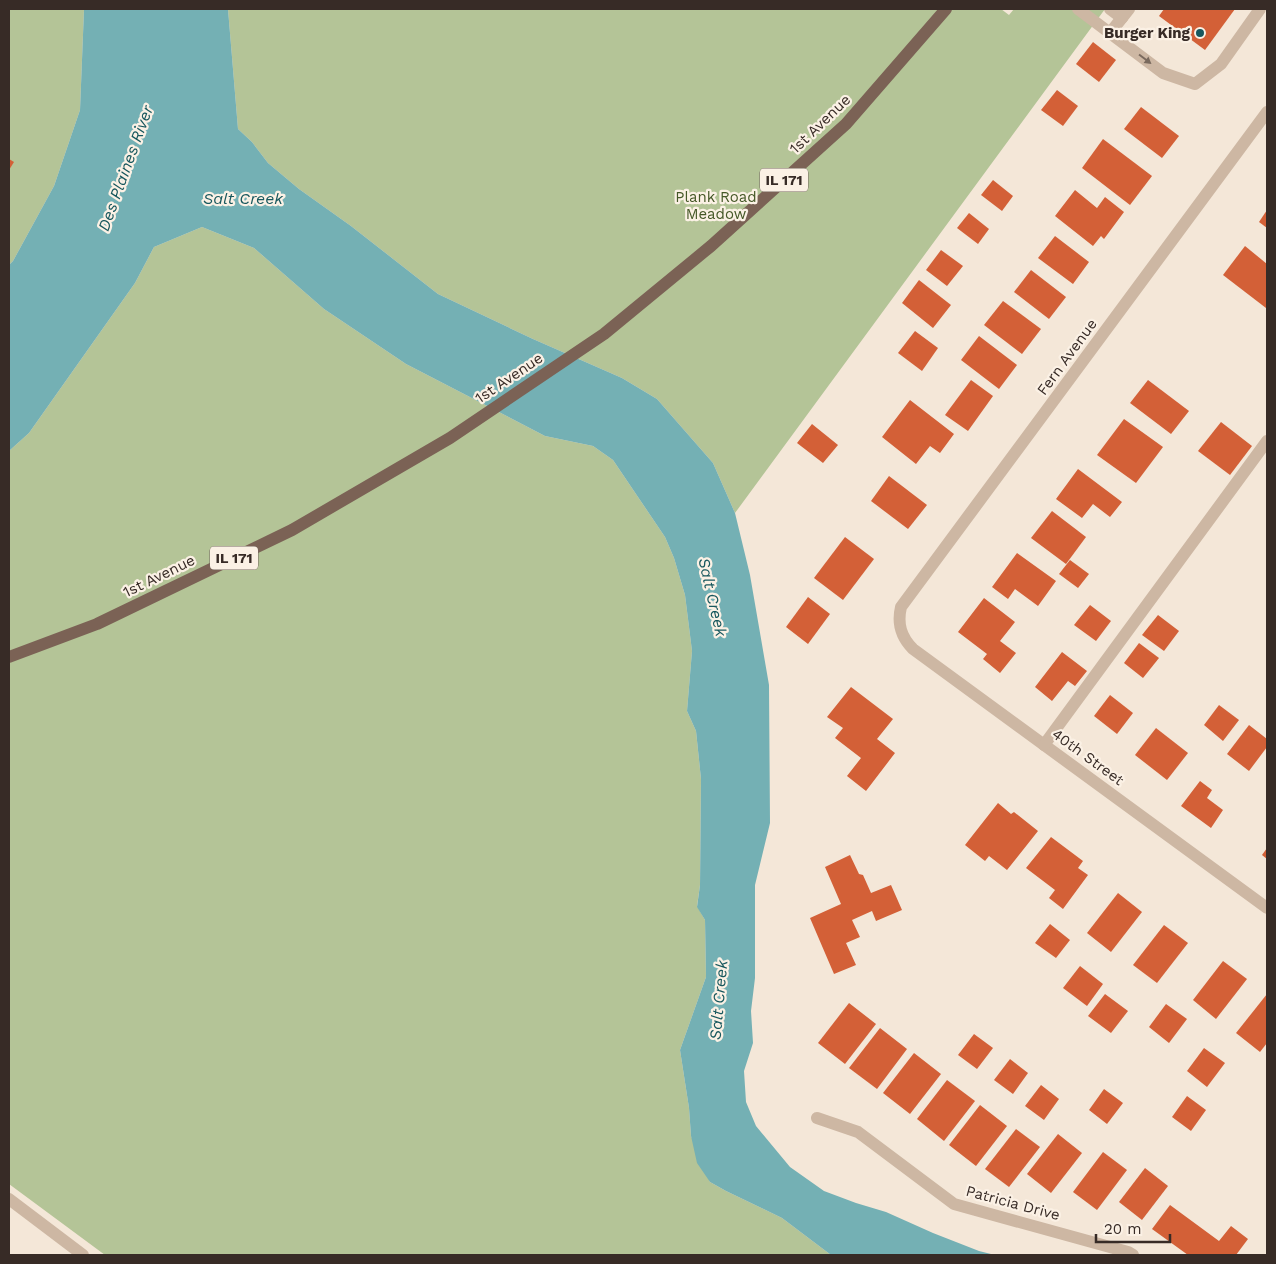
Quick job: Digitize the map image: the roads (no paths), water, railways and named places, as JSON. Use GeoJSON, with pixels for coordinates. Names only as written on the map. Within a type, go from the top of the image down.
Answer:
{"type":"FeatureCollection","features":[{"type":"Feature","properties":{"kind":"main road","name":"1st Avenue"},"geometry":{"type":"LineString","coordinates":[[9,657],[97,624],[292,530],[450,438],[604,334],[711,246],[846,124],[946,9]]}},
{"type":"Feature","properties":{"kind":"street"},"geometry":{"type":"LineString","coordinates":[[1078,9],[1163,73],[1195,84],[1221,64],[1260,9]]}},
{"type":"Feature","properties":{"kind":"street"},"geometry":{"type":"LineString","coordinates":[[1110,9],[1125,13],[1110,33]]}},
{"type":"Feature","properties":{"kind":"street","name":"Fern Avenue"},"geometry":{"type":"LineString","coordinates":[[899,623],[901,607],[1267,112]]}},
{"type":"Feature","properties":{"kind":"street"},"geometry":{"type":"LineString","coordinates":[[1044,745],[1267,441]]}},
{"type":"Feature","properties":{"kind":"street","name":"40th Street"},"geometry":{"type":"LineString","coordinates":[[899,623],[906,641],[913,649],[1267,908]]}},
{"type":"Feature","properties":{"kind":"street","name":"Patricia Drive"},"geometry":{"type":"LineString","coordinates":[[817,1118],[858,1132],[954,1204],[1128,1252],[1133,1255]]}},
{"type":"Feature","properties":{"kind":"street"},"geometry":{"type":"LineString","coordinates":[[9,1199],[83,1255]]}},
{"type":"Feature","properties":{"kind":"water","name":"Salt Creek"},"geometry":{"type":"Polygon","coordinates":[[[84,9],[228,9],[238,129],[252,142],[268,163],[299,189],[351,226],[438,294],[622,378],[657,399],[713,463],[735,513],[750,575],[769,685],[770,823],[755,885],[755,978],[751,1011],[753,1043],[744,1071],[746,1102],[756,1126],[790,1167],[824,1191],[886,1212],[933,1233],[979,1251],[995,1255],[831,1255],[782,1218],[710,1182],[697,1163],[691,1136],[689,1108],[680,1050],[706,977],[705,920],[697,907],[700,885],[701,779],[696,731],[687,711],[692,651],[685,595],[674,558],[665,537],[613,460],[593,446],[545,436],[406,364],[324,309],[254,248],[202,227],[154,247],[135,283],[29,433],[9,451],[9,265],[54,186],[80,110],[84,9]]]}},
{"type":"Feature","properties":{"kind":"place","name":"Burger King"},"geometry":{"type":"Point","coordinates":[1200,33]}},
{"type":"Feature","properties":{"kind":"water label","name":"Des Plaines River"},"geometry":{"type":"Point","coordinates":[125,168]}},
{"type":"Feature","properties":{"kind":"park label","name":"Plank Road Meadow"},"geometry":{"type":"Point","coordinates":[716,206]}}]}
